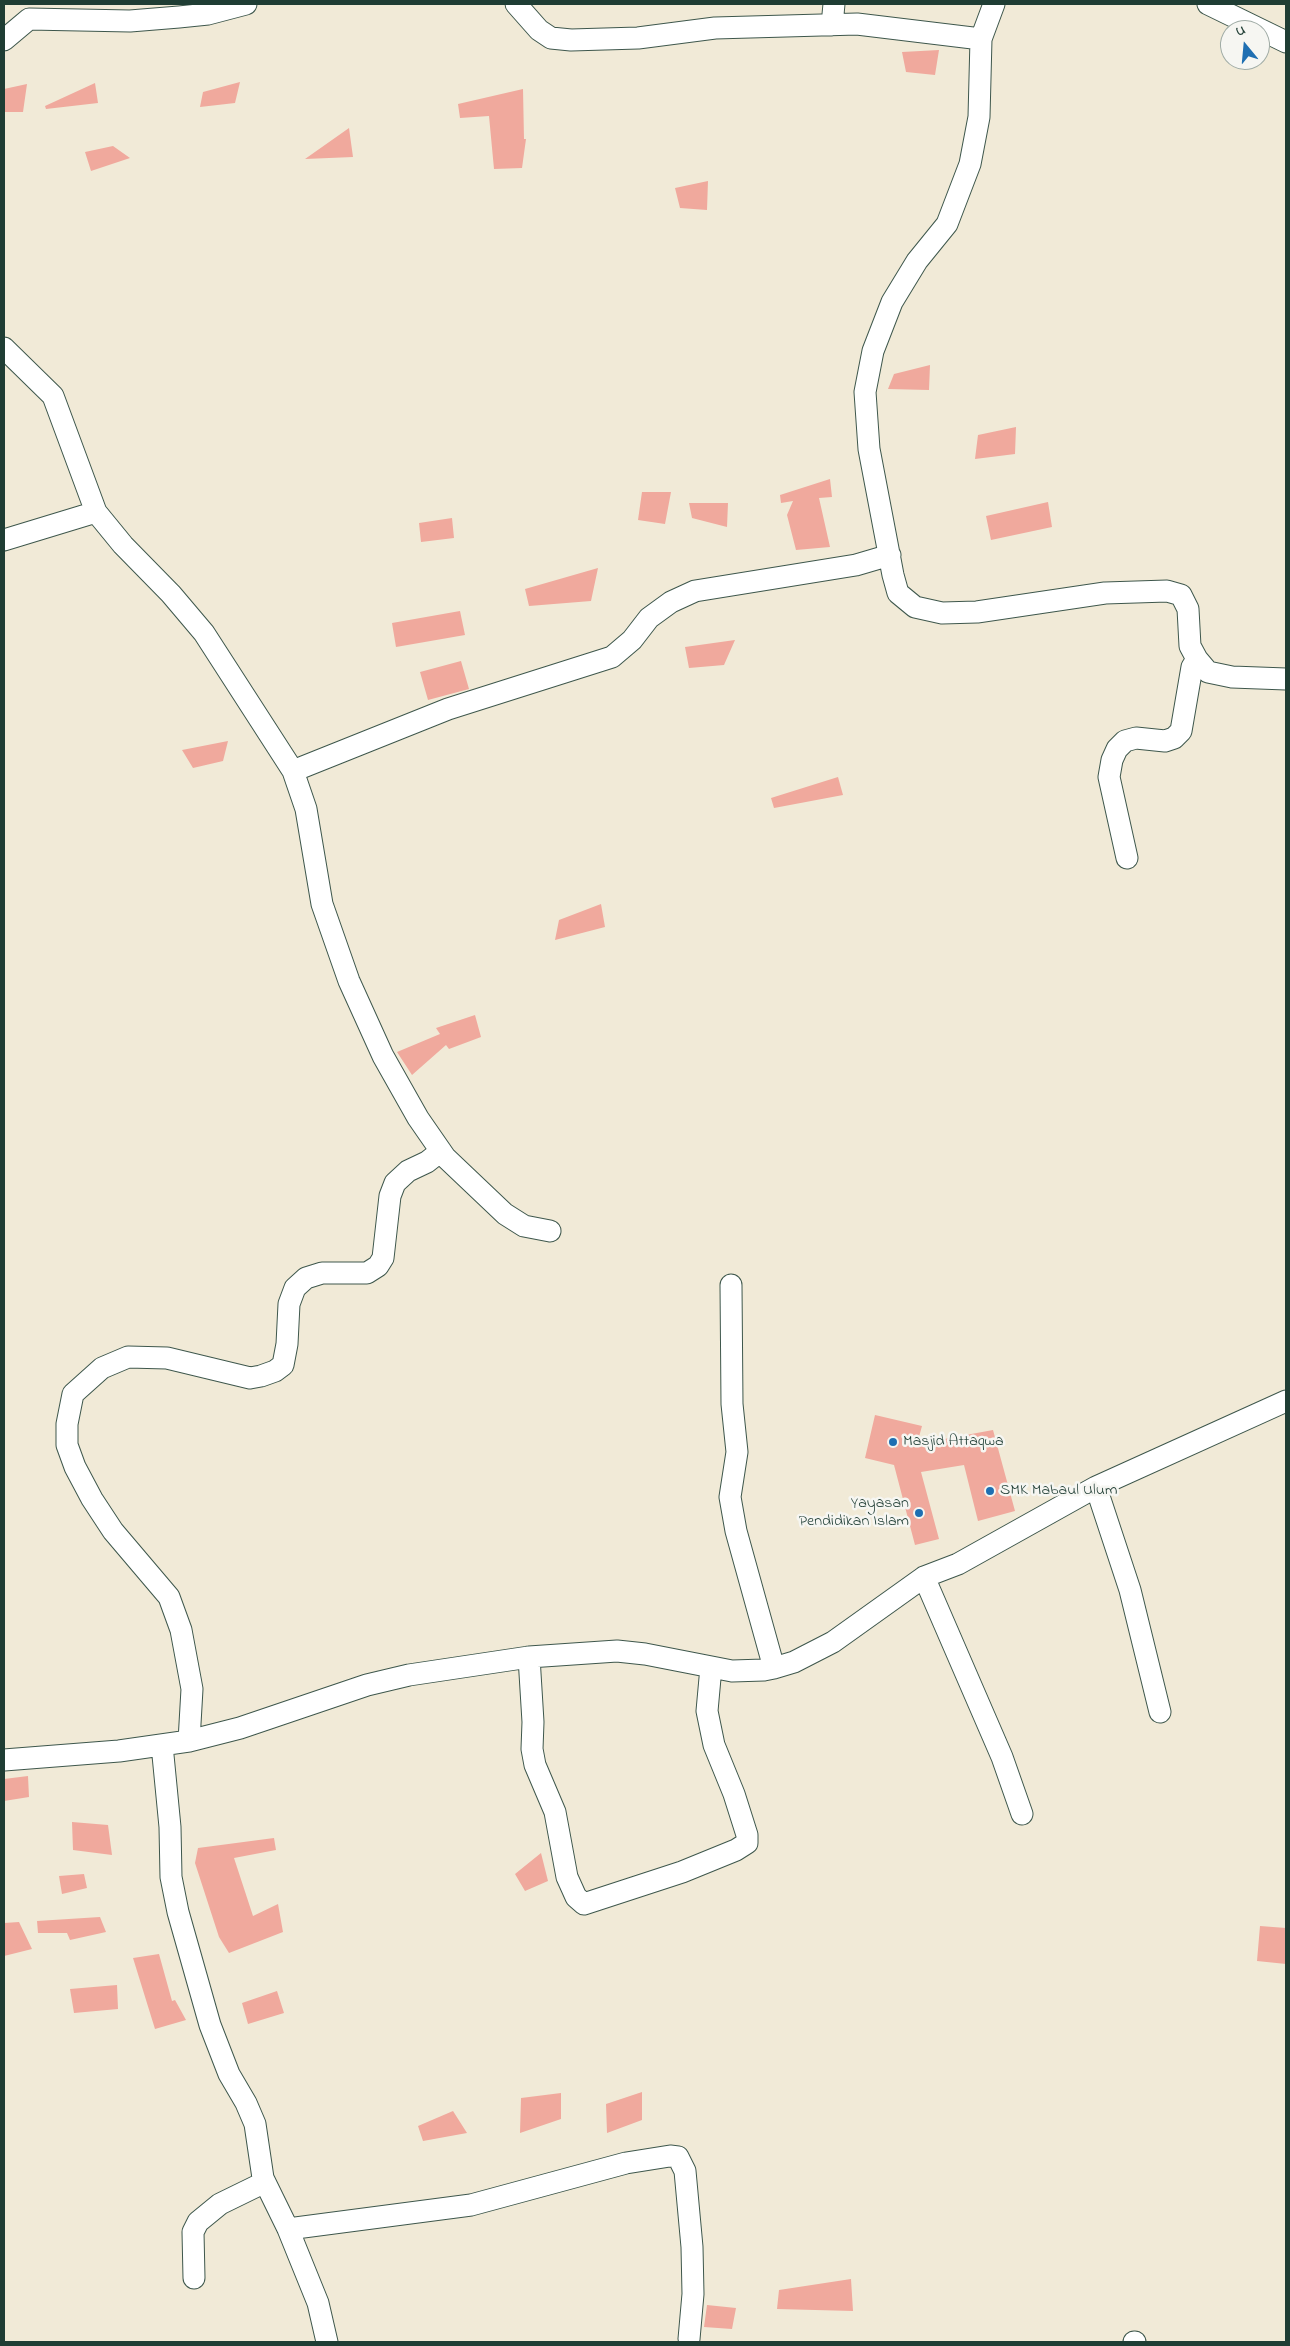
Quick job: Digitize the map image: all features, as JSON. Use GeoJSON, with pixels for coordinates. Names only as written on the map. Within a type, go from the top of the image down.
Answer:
{"type":"FeatureCollection","features":[{"type":"Feature","properties":{"kind":"street"},"geometry":{"type":"LineString","coordinates":[[4,40],[30,19],[121,21],[179,18],[208,14],[246,4]]}},
{"type":"Feature","properties":{"kind":"street"},"geometry":{"type":"LineString","coordinates":[[516,4],[539,30],[551,38],[638,38],[833,14],[881,26],[981,39]]}},
{"type":"Feature","properties":{"kind":"street"},"geometry":{"type":"LineString","coordinates":[[994,4],[981,39],[979,117],[970,164],[947,224],[917,261],[892,302],[873,351],[866,392],[869,449],[898,593],[915,607],[942,613],[987,610],[1105,593],[1167,591],[1181,595],[1188,609],[1190,646],[1197,659],[1208,672],[1232,677],[1286,679]]}},
{"type":"Feature","properties":{"kind":"street"},"geometry":{"type":"LineString","coordinates":[[1208,4],[1286,42]]}},
{"type":"Feature","properties":{"kind":"street"},"geometry":{"type":"LineString","coordinates":[[4,348],[53,396],[96,512],[123,545],[171,594],[204,633],[294,771],[306,809],[322,904],[349,981],[383,1056],[418,1118],[441,1151],[505,1214],[524,1226],[550,1231]]}},
{"type":"Feature","properties":{"kind":"street"},"geometry":{"type":"LineString","coordinates":[[4,540],[96,512]]}},
{"type":"Feature","properties":{"kind":"street"},"geometry":{"type":"LineString","coordinates":[[294,771],[448,709],[612,657],[632,640],[649,618],[671,602],[695,591],[856,565],[890,556]]}},
{"type":"Feature","properties":{"kind":"street"},"geometry":{"type":"LineString","coordinates":[[1126,858],[1109,777],[1112,760],[1117,749],[1125,741],[1136,738],[1165,742],[1174,738],[1182,731],[1192,667],[1197,659]]}},
{"type":"Feature","properties":{"kind":"street"},"geometry":{"type":"LineString","coordinates":[[190,1741],[192,1689],[181,1630],[169,1597],[112,1531],[92,1500],[75,1467],[67,1445],[67,1424],[73,1394],[102,1368],[128,1357],[167,1358],[250,1378],[275,1371],[282,1365],[287,1344],[289,1304],[295,1288],[306,1278],[322,1273],[367,1273],[378,1266],[383,1258],[390,1196],[395,1183],[408,1171],[427,1162],[441,1151]]}},
{"type":"Feature","properties":{"kind":"street"},"geometry":{"type":"LineString","coordinates":[[731,1285],[732,1394],[737,1452],[730,1497],[736,1531],[774,1668]]}},
{"type":"Feature","properties":{"kind":"street"},"geometry":{"type":"LineString","coordinates":[[4,1760],[84,1755],[190,1741],[240,1728],[367,1685],[409,1675],[529,1657],[617,1651],[645,1654],[732,1671],[774,1668],[794,1662],[833,1642],[924,1577],[958,1564],[1096,1487],[1286,1401]]}},
{"type":"Feature","properties":{"kind":"street"},"geometry":{"type":"LineString","coordinates":[[1096,1487],[1130,1590],[1160,1712]]}},
{"type":"Feature","properties":{"kind":"street"},"geometry":{"type":"LineString","coordinates":[[924,1577],[991,1731],[1022,1814]]}},
{"type":"Feature","properties":{"kind":"street"},"geometry":{"type":"LineString","coordinates":[[529,1657],[533,1722],[532,1749],[535,1765],[555,1812],[567,1877],[576,1896],[584,1904],[682,1872],[736,1850],[747,1843],[747,1835],[734,1794],[714,1745],[707,1711],[711,1667]]}},
{"type":"Feature","properties":{"kind":"street"},"geometry":{"type":"LineString","coordinates":[[162,1745],[170,1827],[171,1877],[178,1912],[210,2025],[229,2074],[246,2103],[255,2124],[265,2182],[288,2229],[318,2302],[327,2342]]}},
{"type":"Feature","properties":{"kind":"street"},"geometry":{"type":"LineString","coordinates":[[288,2229],[471,2205],[626,2163],[670,2156],[678,2157],[685,2171],[692,2247],[693,2289],[689,2339]]}},
{"type":"Feature","properties":{"kind":"street"},"geometry":{"type":"LineString","coordinates":[[194,2278],[193,2232],[198,2222],[220,2204],[265,2182]]}},
{"type":"Feature","properties":{"kind":"building"},"geometry":{"type":"Polygon","coordinates":[[[939,50],[935,75],[906,72],[902,52],[939,50]]]}},
{"type":"Feature","properties":{"kind":"building"},"geometry":{"type":"Polygon","coordinates":[[[240,82],[235,103],[200,107],[203,92],[240,82]]]}},
{"type":"Feature","properties":{"kind":"building"},"geometry":{"type":"Polygon","coordinates":[[[95,83],[98,103],[46,109],[45,106],[95,83]]]}},
{"type":"Feature","properties":{"kind":"building"},"geometry":{"type":"Polygon","coordinates":[[[27,84],[23,112],[4,112],[4,89],[27,84]]]}},
{"type":"Feature","properties":{"kind":"building"},"geometry":{"type":"Polygon","coordinates":[[[523,89],[524,139],[526,139],[522,168],[494,169],[489,116],[460,118],[458,104],[523,89]]]}},
{"type":"Feature","properties":{"kind":"building"},"geometry":{"type":"Polygon","coordinates":[[[349,128],[353,157],[305,159],[349,128]]]}},
{"type":"Feature","properties":{"kind":"building"},"geometry":{"type":"Polygon","coordinates":[[[113,146],[130,158],[91,171],[85,152],[113,146]]]}},
{"type":"Feature","properties":{"kind":"building"},"geometry":{"type":"Polygon","coordinates":[[[708,181],[707,210],[680,208],[675,188],[708,181]]]}},
{"type":"Feature","properties":{"kind":"building"},"geometry":{"type":"Polygon","coordinates":[[[930,365],[929,390],[888,389],[894,374],[930,365]]]}},
{"type":"Feature","properties":{"kind":"building"},"geometry":{"type":"Polygon","coordinates":[[[1016,427],[1015,454],[975,459],[978,435],[1016,427]]]}},
{"type":"Feature","properties":{"kind":"building"},"geometry":{"type":"Polygon","coordinates":[[[830,479],[832,497],[819,498],[830,547],[796,550],[787,515],[793,501],[781,503],[780,495],[830,479]]]}},
{"type":"Feature","properties":{"kind":"building"},"geometry":{"type":"Polygon","coordinates":[[[642,492],[671,492],[665,524],[638,520],[642,492]]]}},
{"type":"Feature","properties":{"kind":"building"},"geometry":{"type":"Polygon","coordinates":[[[1048,502],[1052,527],[991,540],[986,516],[1048,502]]]}},
{"type":"Feature","properties":{"kind":"building"},"geometry":{"type":"Polygon","coordinates":[[[689,503],[728,503],[727,527],[692,518],[689,503]]]}},
{"type":"Feature","properties":{"kind":"building"},"geometry":{"type":"Polygon","coordinates":[[[452,518],[454,538],[421,542],[419,523],[452,518]]]}},
{"type":"Feature","properties":{"kind":"building"},"geometry":{"type":"Polygon","coordinates":[[[598,568],[591,601],[529,606],[525,589],[598,568]]]}},
{"type":"Feature","properties":{"kind":"building"},"geometry":{"type":"Polygon","coordinates":[[[460,611],[465,635],[396,647],[392,623],[460,611]]]}},
{"type":"Feature","properties":{"kind":"building"},"geometry":{"type":"Polygon","coordinates":[[[735,640],[724,665],[689,668],[685,647],[735,640]]]}},
{"type":"Feature","properties":{"kind":"building"},"geometry":{"type":"Polygon","coordinates":[[[461,661],[469,689],[428,700],[420,672],[461,661]]]}},
{"type":"Feature","properties":{"kind":"building"},"geometry":{"type":"Polygon","coordinates":[[[228,741],[223,761],[193,768],[182,750],[228,741]]]}},
{"type":"Feature","properties":{"kind":"building"},"geometry":{"type":"Polygon","coordinates":[[[838,777],[843,795],[774,808],[771,798],[838,777]]]}},
{"type":"Feature","properties":{"kind":"building"},"geometry":{"type":"Polygon","coordinates":[[[601,904],[605,927],[555,940],[559,920],[601,904]]]}},
{"type":"Feature","properties":{"kind":"building"},"geometry":{"type":"Polygon","coordinates":[[[475,1015],[481,1037],[449,1049],[446,1045],[412,1075],[397,1052],[440,1034],[436,1028],[475,1015]]]}},
{"type":"Feature","properties":{"kind":"building"},"geometry":{"type":"Polygon","coordinates":[[[875,1415],[922,1426],[917,1444],[993,1430],[1015,1511],[978,1521],[964,1465],[921,1472],[939,1539],[915,1545],[894,1465],[865,1458],[875,1415]]]}},
{"type":"Feature","properties":{"kind":"building"},"geometry":{"type":"Polygon","coordinates":[[[28,1776],[29,1797],[4,1801],[4,1779],[28,1776]]]}},
{"type":"Feature","properties":{"kind":"building"},"geometry":{"type":"Polygon","coordinates":[[[72,1822],[108,1825],[112,1855],[73,1850],[72,1822]]]}},
{"type":"Feature","properties":{"kind":"building"},"geometry":{"type":"Polygon","coordinates":[[[274,1838],[276,1850],[234,1858],[253,1916],[278,1904],[283,1932],[229,1953],[219,1937],[195,1863],[198,1848],[274,1838]]]}},
{"type":"Feature","properties":{"kind":"building"},"geometry":{"type":"Polygon","coordinates":[[[541,1853],[548,1881],[525,1891],[515,1874],[541,1853]]]}},
{"type":"Feature","properties":{"kind":"building"},"geometry":{"type":"Polygon","coordinates":[[[84,1874],[87,1888],[62,1894],[59,1876],[84,1874]]]}},
{"type":"Feature","properties":{"kind":"building"},"geometry":{"type":"Polygon","coordinates":[[[100,1917],[106,1932],[70,1940],[67,1933],[38,1933],[37,1921],[100,1917]]]}},
{"type":"Feature","properties":{"kind":"building"},"geometry":{"type":"Polygon","coordinates":[[[19,1922],[32,1949],[4,1956],[4,1923],[19,1922]]]}},
{"type":"Feature","properties":{"kind":"building"},"geometry":{"type":"Polygon","coordinates":[[[1260,1926],[1286,1928],[1286,1964],[1257,1961],[1260,1926]]]}},
{"type":"Feature","properties":{"kind":"building"},"geometry":{"type":"Polygon","coordinates":[[[159,1954],[172,2001],[175,2000],[186,2020],[155,2029],[133,1958],[159,1954]]]}},
{"type":"Feature","properties":{"kind":"building"},"geometry":{"type":"Polygon","coordinates":[[[117,1985],[118,2009],[74,2013],[70,1989],[117,1985]]]}},
{"type":"Feature","properties":{"kind":"building"},"geometry":{"type":"Polygon","coordinates":[[[277,1991],[284,2013],[248,2024],[242,2003],[277,1991]]]}},
{"type":"Feature","properties":{"kind":"building"},"geometry":{"type":"Polygon","coordinates":[[[642,2092],[642,2120],[607,2133],[606,2104],[642,2092]]]}},
{"type":"Feature","properties":{"kind":"building"},"geometry":{"type":"Polygon","coordinates":[[[561,2093],[561,2119],[520,2133],[521,2098],[561,2093]]]}},
{"type":"Feature","properties":{"kind":"building"},"geometry":{"type":"Polygon","coordinates":[[[453,2111],[467,2133],[423,2141],[418,2126],[453,2111]]]}},
{"type":"Feature","properties":{"kind":"building"},"geometry":{"type":"Polygon","coordinates":[[[851,2279],[853,2311],[777,2309],[779,2290],[851,2279]]]}},
{"type":"Feature","properties":{"kind":"building"},"geometry":{"type":"Polygon","coordinates":[[[707,2305],[736,2308],[732,2329],[704,2327],[707,2305]]]}},
{"type":"Feature","properties":{"kind":"place","name":"Masjid Attaqwa"},"geometry":{"type":"Point","coordinates":[893,1442]}},
{"type":"Feature","properties":{"kind":"place","name":"SMK Mabaul Ulum"},"geometry":{"type":"Point","coordinates":[990,1491]}},
{"type":"Feature","properties":{"kind":"place","name":"Yayasan Pendidikan Islam"},"geometry":{"type":"Point","coordinates":[919,1513]}}]}
